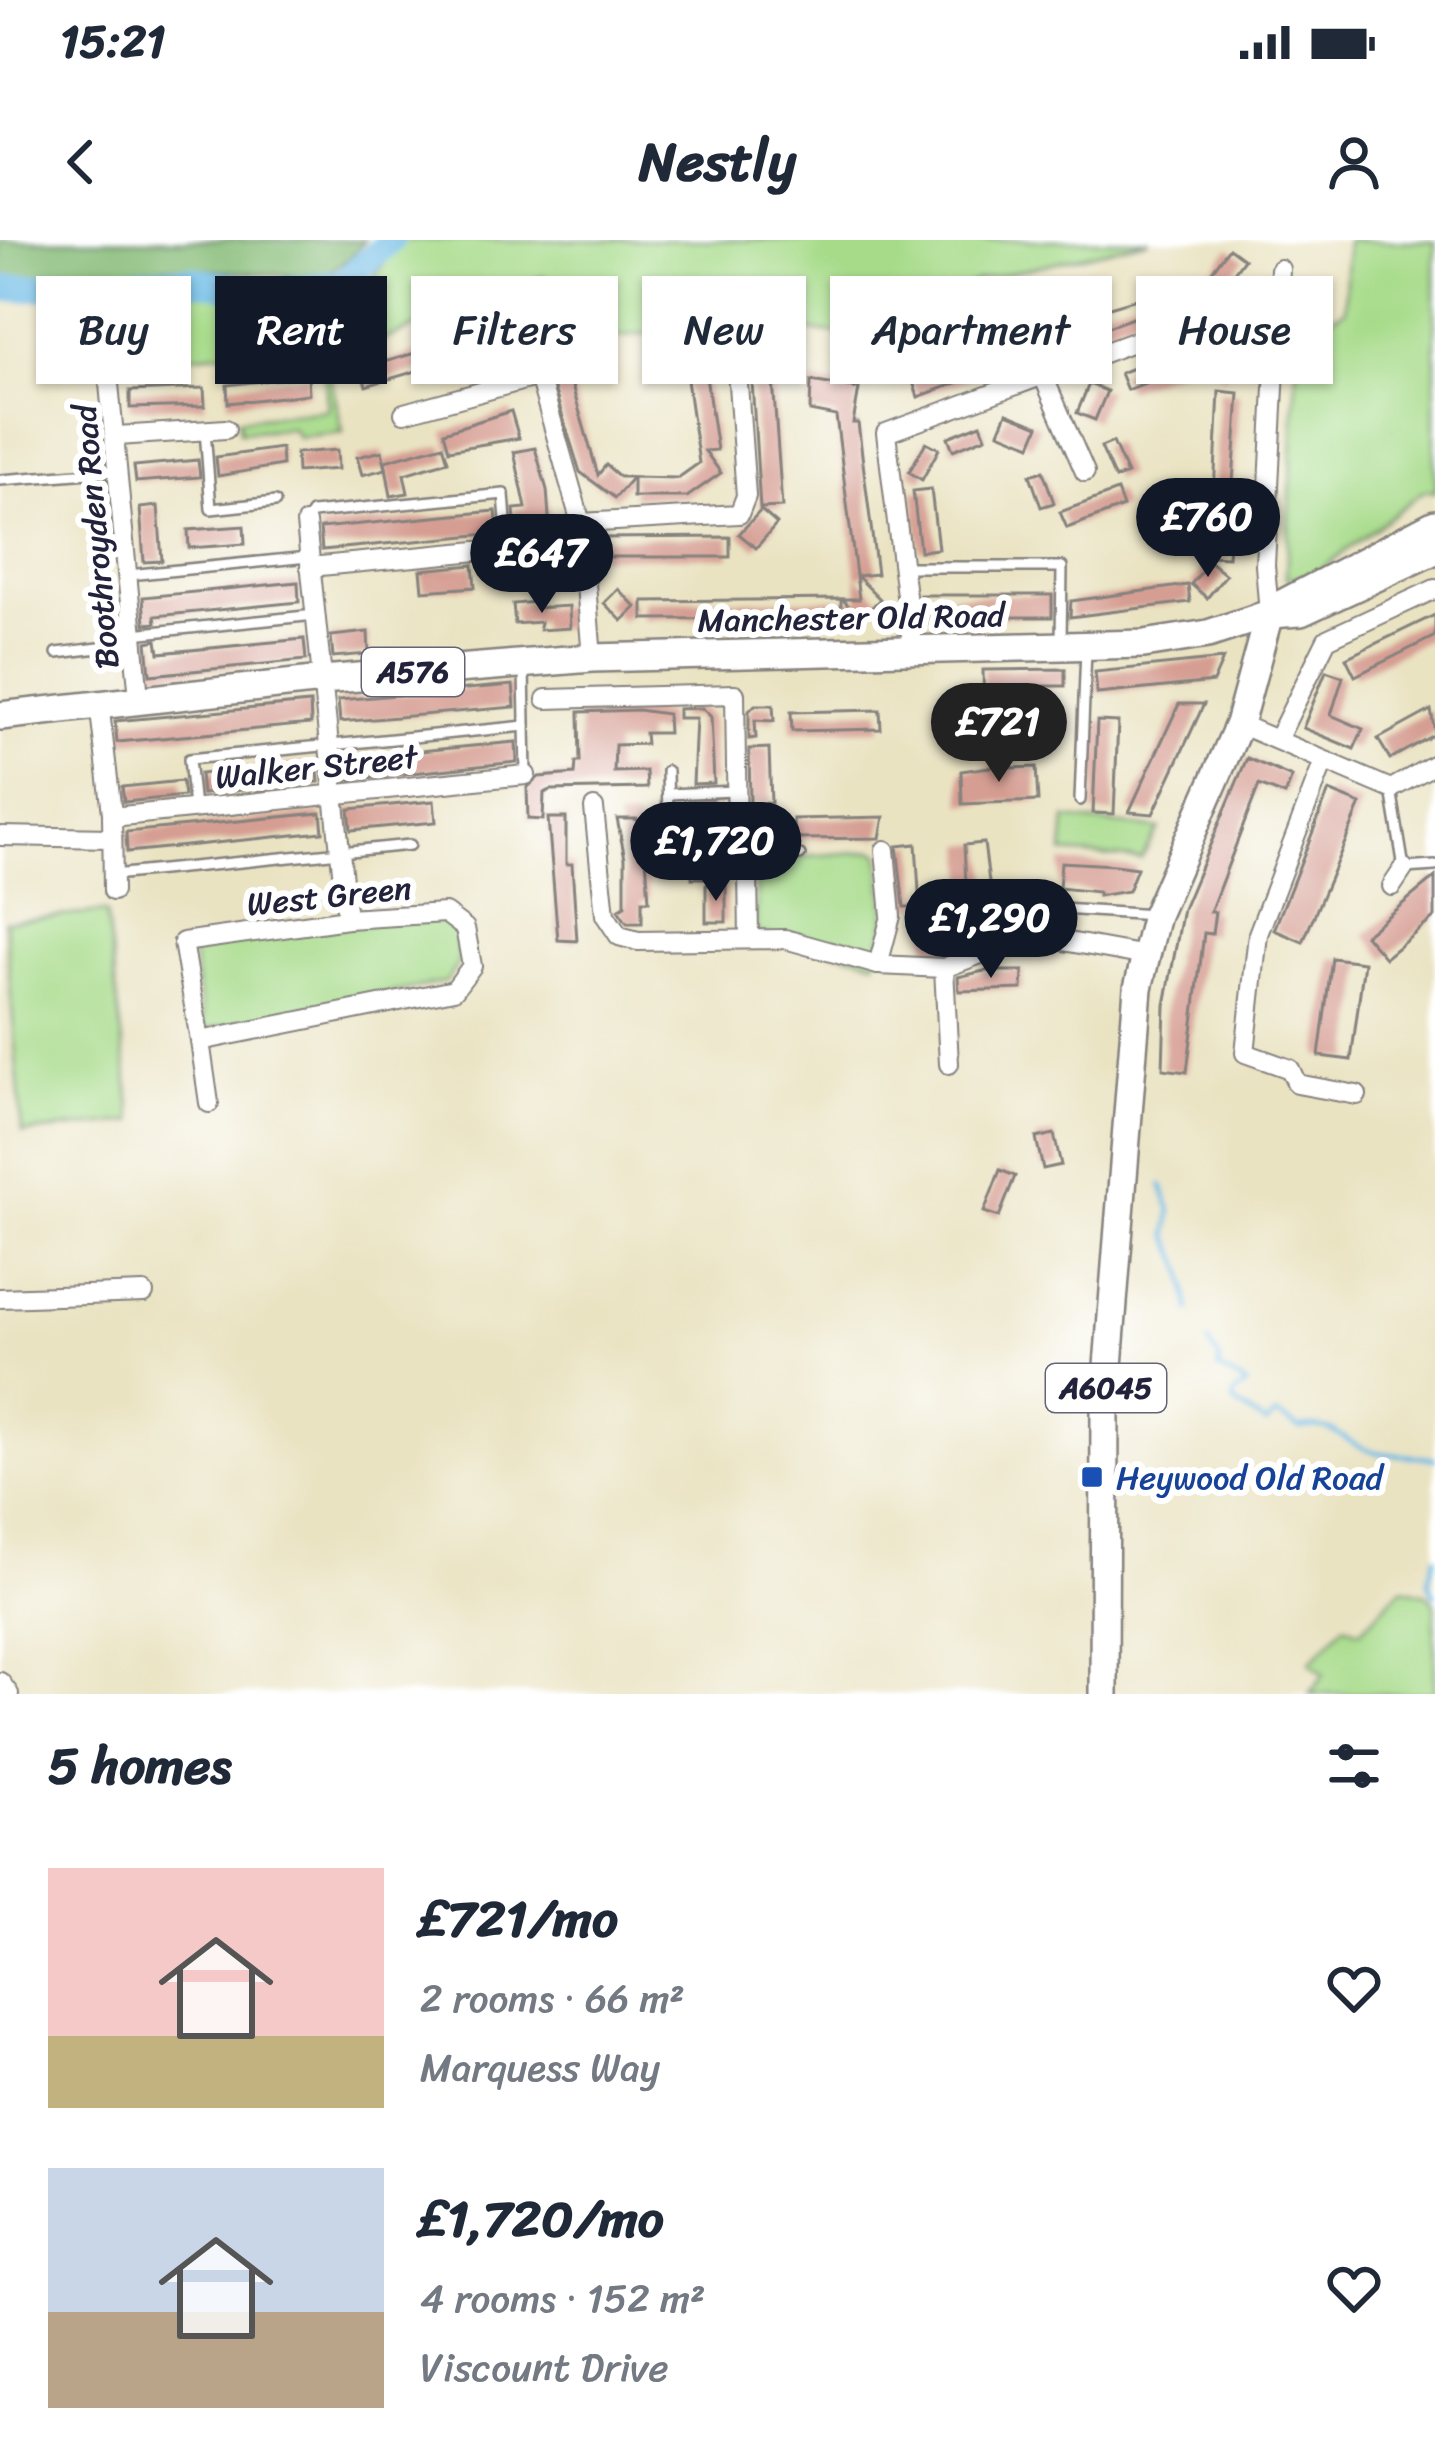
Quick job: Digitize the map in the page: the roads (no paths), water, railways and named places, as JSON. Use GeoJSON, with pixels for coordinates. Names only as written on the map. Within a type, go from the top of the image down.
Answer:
{"type":"FeatureCollection","features":[{"type":"Feature","properties":{"kind":"main road","name":"Manchester Old Road"},"geometry":{"type":"LineString","coordinates":[[1269,614],[1295,595],[1435,524]]}},
{"type":"Feature","properties":{"kind":"main road","name":"Manchester Old Road"},"geometry":{"type":"LineString","coordinates":[[0,716],[322,680],[592,658],[1074,650],[1208,634],[1269,614],[1310,609],[1435,550]]}},
{"type":"Feature","properties":{"kind":"main road","name":"A6045"},"geometry":{"type":"LineString","coordinates":[[1104,1694],[1105,1404],[1138,988],[1156,915],[1239,724],[1269,614]]}},
{"type":"Feature","properties":{"kind":"street"},"geometry":{"type":"LineString","coordinates":[[1279,276],[1280,269]]}},
{"type":"Feature","properties":{"kind":"street"},"geometry":{"type":"LineString","coordinates":[[404,413],[538,376],[582,532],[592,658]]}},
{"type":"Feature","properties":{"kind":"street","name":"Boothroyden Road"},"geometry":{"type":"LineString","coordinates":[[111,384],[139,698]]}},
{"type":"Feature","properties":{"kind":"street"},"geometry":{"type":"LineString","coordinates":[[309,562],[508,548],[582,532],[739,514],[746,496],[738,384]]}},
{"type":"Feature","properties":{"kind":"street"},"geometry":{"type":"LineString","coordinates":[[913,652],[886,433],[1027,384]]}},
{"type":"Feature","properties":{"kind":"street"},"geometry":{"type":"LineString","coordinates":[[1047,384],[1085,472]]}},
{"type":"Feature","properties":{"kind":"street"},"geometry":{"type":"LineString","coordinates":[[1269,614],[1265,565],[1272,384]]}},
{"type":"Feature","properties":{"kind":"street"},"geometry":{"type":"LineString","coordinates":[[117,436],[226,429]]}},
{"type":"Feature","properties":{"kind":"street"},"geometry":{"type":"LineString","coordinates":[[306,524],[347,919]]}},
{"type":"Feature","properties":{"kind":"street"},"geometry":{"type":"LineString","coordinates":[[1277,740],[1327,639],[1435,589]]}},
{"type":"Feature","properties":{"kind":"street"},"geometry":{"type":"LineString","coordinates":[[546,699],[735,694],[737,836],[745,857],[749,938]]}},
{"type":"Feature","properties":{"kind":"street"},"geometry":{"type":"LineString","coordinates":[[99,703],[112,817],[113,883]]}},
{"type":"Feature","properties":{"kind":"street"},"geometry":{"type":"LineString","coordinates":[[1239,724],[1390,789],[1435,764]]}},
{"type":"Feature","properties":{"kind":"street"},"geometry":{"type":"LineString","coordinates":[[1324,761],[1258,934],[1245,1053],[1290,1069],[1297,1084],[1357,1095]]}},
{"type":"Feature","properties":{"kind":"street","name":"Walker Street"},"geometry":{"type":"LineString","coordinates":[[112,817],[526,775]]}},
{"type":"Feature","properties":{"kind":"street"},"geometry":{"type":"LineString","coordinates":[[594,808],[605,915],[619,936],[638,941],[749,938],[802,943],[878,965],[944,968],[1030,935],[1146,956]]}},
{"type":"Feature","properties":{"kind":"street"},"geometry":{"type":"LineString","coordinates":[[0,836],[112,838]]}},
{"type":"Feature","properties":{"kind":"street"},"geometry":{"type":"LineString","coordinates":[[878,965],[891,916],[885,850]]}},
{"type":"Feature","properties":{"kind":"street"},"geometry":{"type":"LineString","coordinates":[[1392,886],[1404,868]]}},
{"type":"Feature","properties":{"kind":"street","name":"West Green"},"geometry":{"type":"LineString","coordinates":[[200,1041],[454,990],[472,966],[465,928],[445,914],[347,919],[183,942],[209,1103]]}},
{"type":"Feature","properties":{"kind":"street"},"geometry":{"type":"LineString","coordinates":[[944,968],[949,1064]]}},
{"type":"Feature","properties":{"kind":"street"},"geometry":{"type":"LineString","coordinates":[[0,1298],[144,1294]]}},
{"type":"Feature","properties":{"kind":"street"},"geometry":{"type":"LineString","coordinates":[[0,1682],[9,1694]]}},
{"type":"Feature","properties":{"kind":"lane"},"geometry":{"type":"LineString","coordinates":[[205,430],[211,509],[274,502]]}},
{"type":"Feature","properties":{"kind":"lane"},"geometry":{"type":"LineString","coordinates":[[0,480],[73,470],[121,471]]}},
{"type":"Feature","properties":{"kind":"lane"},"geometry":{"type":"LineString","coordinates":[[306,524],[312,513],[504,494],[508,548]]}},
{"type":"Feature","properties":{"kind":"lane"},"geometry":{"type":"LineString","coordinates":[[128,575],[309,562]]}},
{"type":"Feature","properties":{"kind":"lane"},"geometry":{"type":"LineString","coordinates":[[903,567],[1062,567],[1074,650],[1080,800]]}},
{"type":"Feature","properties":{"kind":"lane"},"geometry":{"type":"LineString","coordinates":[[57,653],[315,615]]}},
{"type":"Feature","properties":{"kind":"lane"},"geometry":{"type":"LineString","coordinates":[[524,663],[526,775]]}},
{"type":"Feature","properties":{"kind":"lane"},"geometry":{"type":"LineString","coordinates":[[194,808],[189,759],[525,726]]}},
{"type":"Feature","properties":{"kind":"lane"},"geometry":{"type":"LineString","coordinates":[[668,770],[668,818]]}},
{"type":"Feature","properties":{"kind":"lane"},"geometry":{"type":"LineString","coordinates":[[1390,789],[1404,868],[1435,866]]}},
{"type":"Feature","properties":{"kind":"lane"},"geometry":{"type":"LineString","coordinates":[[668,794],[735,791]]}},
{"type":"Feature","properties":{"kind":"lane"},"geometry":{"type":"LineString","coordinates":[[113,883],[410,844]]}},
{"type":"Feature","properties":{"kind":"lane"},"geometry":{"type":"LineString","coordinates":[[745,857],[800,855]]}},
{"type":"Feature","properties":{"kind":"lane"},"geometry":{"type":"LineString","coordinates":[[1062,909],[1156,915]]}},
{"type":"Feature","properties":{"kind":"waterway"},"geometry":{"type":"LineString","coordinates":[[0,289],[190,279],[266,294],[343,282],[391,240]]}},
{"type":"Feature","properties":{"kind":"waterway"},"geometry":{"type":"LineString","coordinates":[[1162,1185],[1171,1210],[1168,1234],[1184,1270],[1190,1310]]}},
{"type":"Feature","properties":{"kind":"waterway"},"geometry":{"type":"LineString","coordinates":[[1208,1342],[1220,1360],[1218,1369],[1247,1385],[1234,1394],[1233,1402],[1266,1424],[1276,1415],[1299,1428],[1332,1431],[1376,1452],[1435,1459]]}},
{"type":"Feature","properties":{"kind":"waterway"},"geometry":{"type":"LineString","coordinates":[[1435,1557],[1428,1580],[1435,1596]]}},
{"type":"Feature","properties":{"kind":"place","name":"Heywood Old Road"},"geometry":{"type":"Point","coordinates":[1092,1477]}}]}
